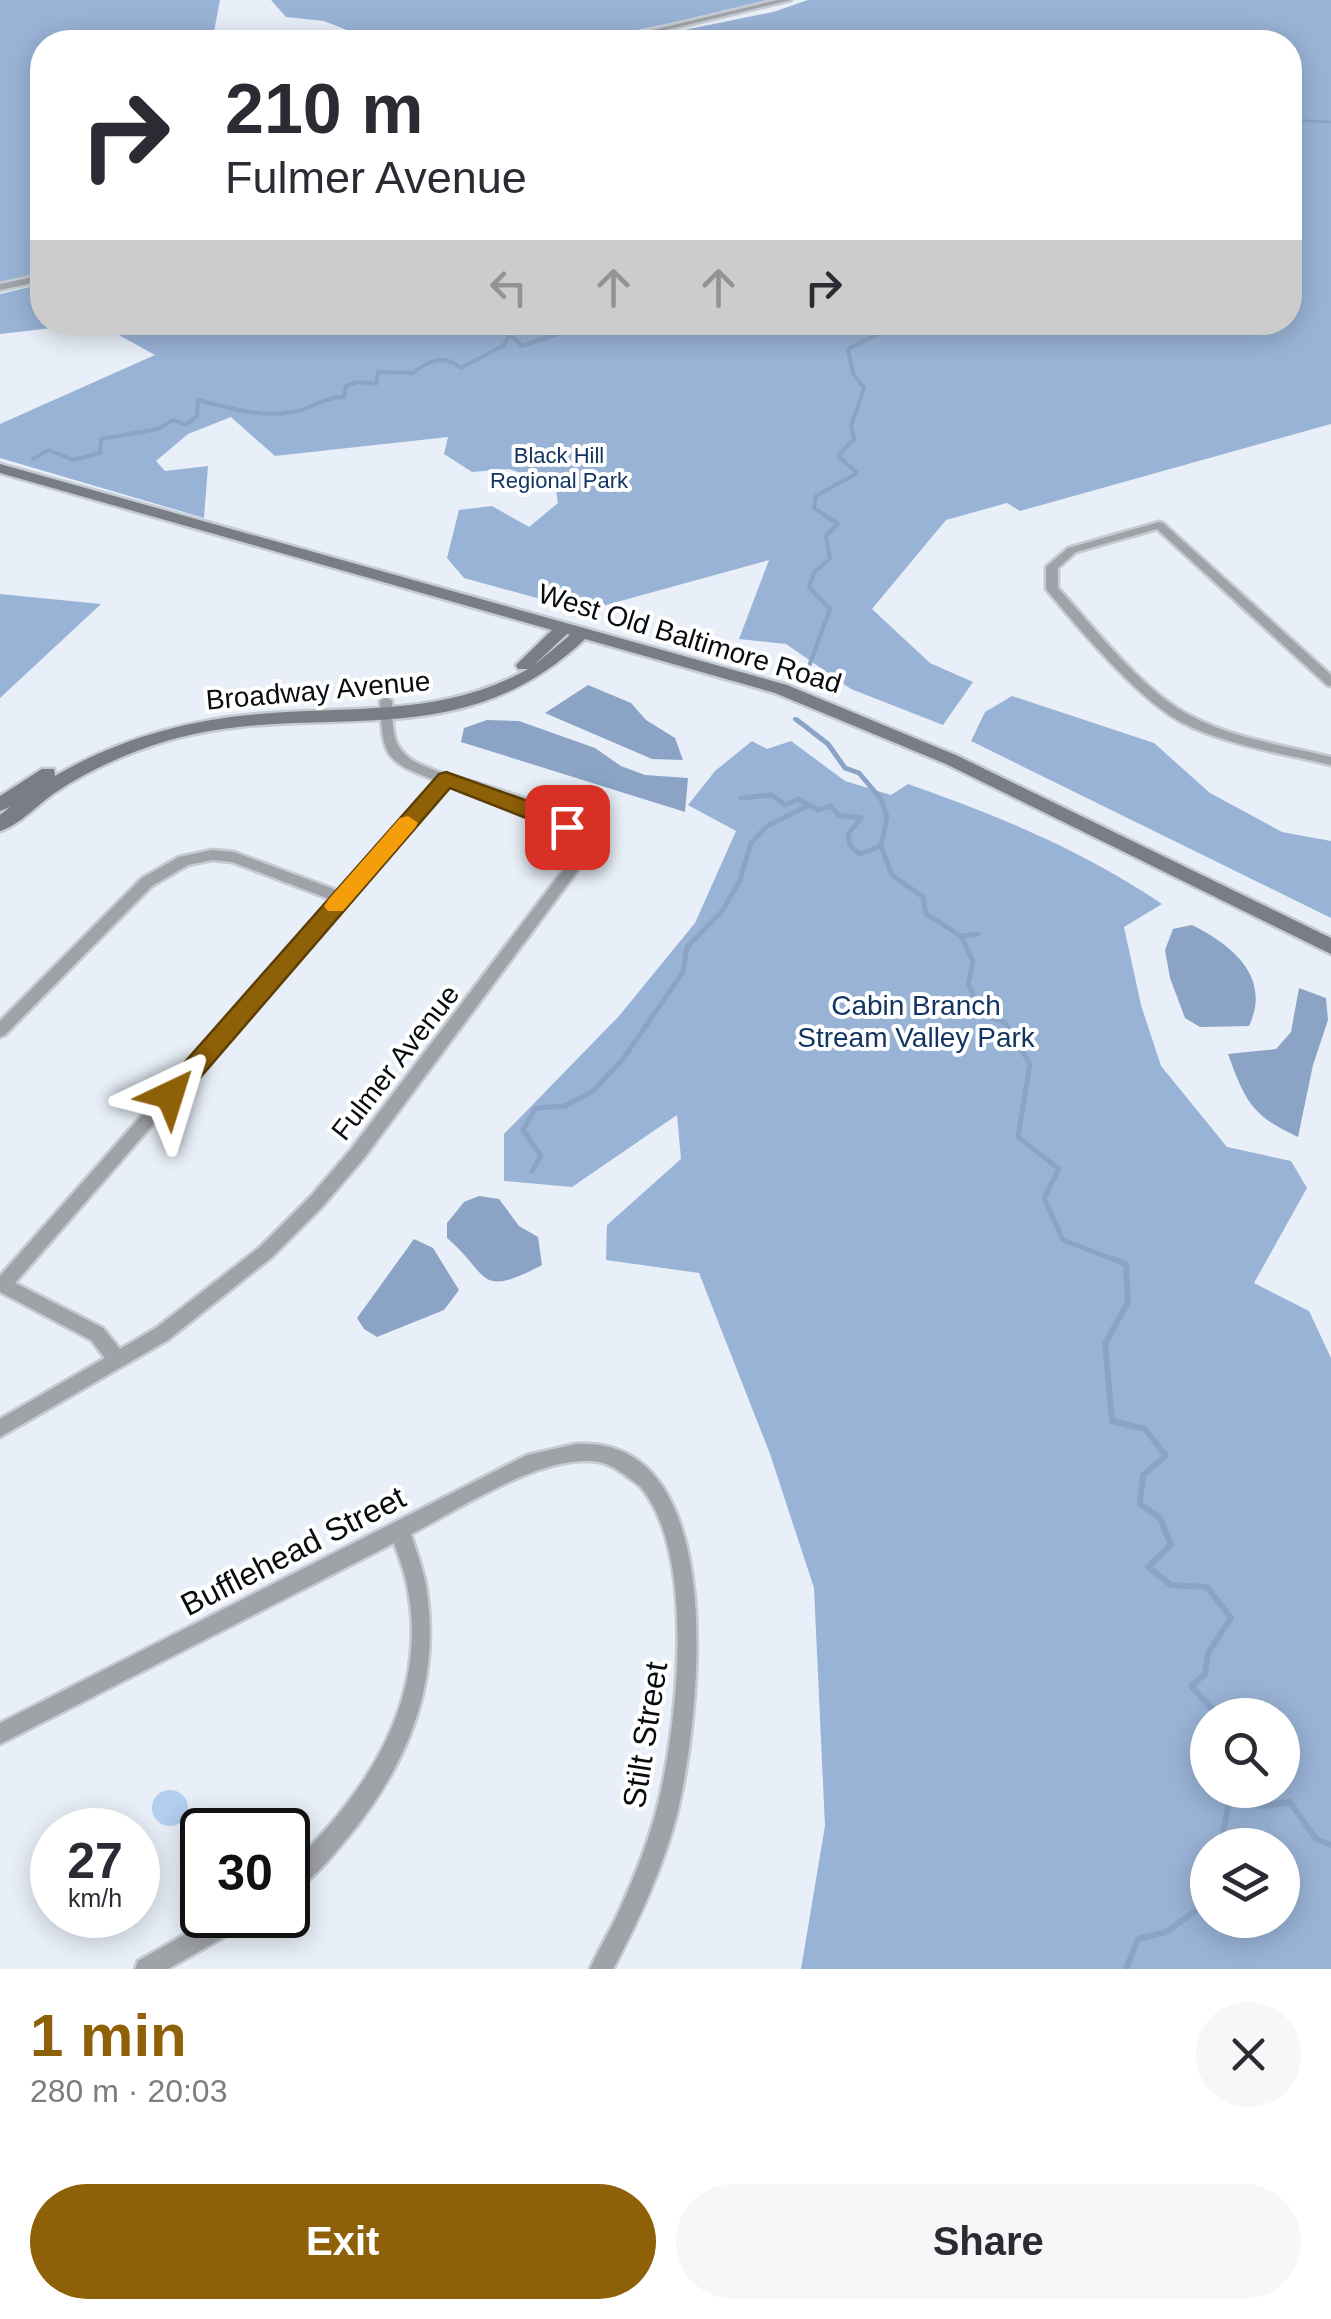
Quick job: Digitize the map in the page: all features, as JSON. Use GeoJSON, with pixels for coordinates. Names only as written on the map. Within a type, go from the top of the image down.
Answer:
{"type":"FeatureCollection","features":[{"type":"Feature","properties":{"kind":"street"},"geometry":{"type":"LineString","coordinates":[[658,30],[787,0]]}},
{"type":"Feature","properties":{"kind":"street"},"geometry":{"type":"LineString","coordinates":[[0,287],[30,281]]}},
{"type":"Feature","properties":{"kind":"street","name":"West Old Baltimore Road"},"geometry":{"type":"LineString","coordinates":[[0,468],[276,548],[575,628],[780,690],[919,745],[1032,797],[1331,947]]}},
{"type":"Feature","properties":{"kind":"street"},"geometry":{"type":"LineString","coordinates":[[1331,682],[1159,526],[1072,550],[1060,557],[1049,576],[1052,589],[1158,698],[1182,717],[1215,730],[1331,761]]}},
{"type":"Feature","properties":{"kind":"street","name":"Broadway Avenue"},"geometry":{"type":"LineString","coordinates":[[0,805],[67,762],[120,738],[175,724],[233,712],[455,704],[505,688],[552,661],[575,628]]}},
{"type":"Feature","properties":{"kind":"street","name":"Broadway Avenue"},"geometry":{"type":"LineString","coordinates":[[0,825],[35,796],[71,774],[160,736],[226,723],[386,707]]}},
{"type":"Feature","properties":{"kind":"street","name":"Fulmer Avenue"},"geometry":{"type":"LineString","coordinates":[[0,1429],[118,1360],[222,1289],[317,1201],[578,862],[578,845],[567,827],[543,814],[418,769],[394,753],[389,742],[386,707]]}},
{"type":"Feature","properties":{"kind":"street"},"geometry":{"type":"LineString","coordinates":[[118,1360],[97,1334],[2,1284],[446,779]]}},
{"type":"Feature","properties":{"kind":"street"},"geometry":{"type":"LineString","coordinates":[[0,1031],[146,882],[184,861],[212,855],[234,857],[342,898]]}},
{"type":"Feature","properties":{"kind":"street","name":"Bufflehead Street"},"geometry":{"type":"LineString","coordinates":[[0,1734],[534,1461],[573,1452],[620,1459]]}},
{"type":"Feature","properties":{"kind":"street","name":"Stilt Street"},"geometry":{"type":"LineString","coordinates":[[601,1969],[648,1872],[666,1813],[689,1674],[688,1625],[668,1518],[648,1481],[620,1459]]}},
{"type":"Feature","properties":{"kind":"street"},"geometry":{"type":"LineString","coordinates":[[310,1860],[364,1804],[389,1764],[406,1722],[418,1677],[423,1634],[416,1576],[400,1530]]}},
{"type":"Feature","properties":{"kind":"street"},"geometry":{"type":"LineString","coordinates":[[146,1969],[201,1938]]}},
{"type":"Feature","properties":{"kind":"shaded area"},"geometry":{"type":"Polygon","coordinates":[[[588,685],[631,703],[646,720],[675,738],[683,760],[652,759],[545,713],[588,685]]]}},
{"type":"Feature","properties":{"kind":"shaded area"},"geometry":{"type":"Polygon","coordinates":[[[487,720],[519,721],[595,748],[621,766],[645,775],[688,778],[685,812],[461,742],[464,728],[487,720]]]}},
{"type":"Feature","properties":{"kind":"shaded area"},"geometry":{"type":"Polygon","coordinates":[[[1192,925],[1234,953],[1252,978],[1255,1008],[1249,1026],[1200,1027],[1185,1018],[1170,978],[1165,950],[1173,929],[1192,925]]]}},
{"type":"Feature","properties":{"kind":"shaded area"},"geometry":{"type":"Polygon","coordinates":[[[1299,988],[1326,998],[1328,1020],[1313,1065],[1298,1137],[1270,1122],[1252,1105],[1228,1054],[1276,1049],[1291,1032],[1299,988]]]}},
{"type":"Feature","properties":{"kind":"shaded area"},"geometry":{"type":"Polygon","coordinates":[[[479,1196],[499,1199],[519,1226],[538,1237],[542,1265],[505,1281],[494,1281],[479,1272],[447,1238],[447,1223],[464,1202],[479,1196]]]}},
{"type":"Feature","properties":{"kind":"shaded area"},"geometry":{"type":"Polygon","coordinates":[[[414,1239],[433,1248],[459,1290],[444,1310],[377,1337],[364,1329],[357,1318],[414,1239]]]}},
{"type":"Feature","properties":{"kind":"shaded area"},"geometry":{"type":"Polygon","coordinates":[[[170,1790],[183,1795],[188,1808],[180,1808],[180,1822],[170,1826],[160,1822],[160,1808],[152,1808],[157,1795],[170,1790]]]}},
{"type":"Feature","properties":{"kind":"green space"},"geometry":{"type":"Polygon","coordinates":[[[0,0],[220,0],[214,30],[30,30],[30,275],[0,283],[0,0]]]}},
{"type":"Feature","properties":{"kind":"green space"},"geometry":{"type":"Polygon","coordinates":[[[271,0],[774,0],[638,30],[347,30],[324,21],[286,17],[271,0]]]}},
{"type":"Feature","properties":{"kind":"green space","name":"Black Hill Regional Park"},"geometry":{"type":"Polygon","coordinates":[[[808,0],[1331,0],[1331,424],[1020,511],[1007,503],[946,520],[872,609],[930,663],[973,682],[943,725],[851,689],[786,644],[739,639],[769,560],[584,611],[464,578],[447,558],[459,510],[492,506],[529,527],[558,503],[555,484],[509,469],[472,472],[444,454],[448,437],[275,456],[231,417],[188,434],[156,461],[165,471],[208,466],[204,518],[0,458],[0,424],[155,355],[119,335],[1302,335],[1302,30],[685,30],[773,12],[808,0]]]}},
{"type":"Feature","properties":{"kind":"green space"},"geometry":{"type":"Polygon","coordinates":[[[30,287],[30,331],[0,334],[0,294],[30,287]]]}},
{"type":"Feature","properties":{"kind":"green space"},"geometry":{"type":"Polygon","coordinates":[[[0,594],[101,604],[0,698],[0,594]]]}},
{"type":"Feature","properties":{"kind":"green space"},"geometry":{"type":"Polygon","coordinates":[[[1012,696],[1154,743],[1210,793],[1282,832],[1331,841],[1331,918],[971,741],[985,712],[1012,696]]]}},
{"type":"Feature","properties":{"kind":"green space","name":"Cabin Branch Stream Valley Park"},"geometry":{"type":"Polygon","coordinates":[[[752,741],[767,749],[791,741],[845,781],[891,795],[908,784],[974,808],[1071,851],[1162,904],[1124,927],[1141,1005],[1161,1066],[1227,1147],[1291,1161],[1307,1188],[1254,1283],[1309,1311],[1331,1358],[1331,1969],[801,1969],[825,1826],[814,1588],[770,1454],[699,1273],[606,1260],[607,1225],[681,1159],[677,1115],[572,1187],[504,1181],[504,1134],[619,1016],[695,923],[736,831],[688,805],[715,771],[752,741]]]}},
{"type":"Feature","properties":{"kind":"waterway"},"geometry":{"type":"LineString","coordinates":[[1302,121],[1331,122]]}},
{"type":"Feature","properties":{"kind":"waterway"},"geometry":{"type":"LineString","coordinates":[[33,459],[49,450],[73,460],[100,453],[101,439],[158,429],[173,420],[186,425],[197,416],[198,400],[280,414],[344,397],[346,386],[357,382],[376,384],[378,372],[413,373],[430,362],[442,360],[461,368],[504,345],[509,335]]}},
{"type":"Feature","properties":{"kind":"waterway"},"geometry":{"type":"LineString","coordinates":[[511,335],[522,346],[554,335]]}},
{"type":"Feature","properties":{"kind":"waterway"},"geometry":{"type":"LineString","coordinates":[[808,669],[830,609],[809,587],[815,571],[830,559],[826,536],[838,524],[814,508],[816,496],[857,473],[838,456],[854,439],[851,426],[864,388],[853,373],[848,349],[876,335]]}},
{"type":"Feature","properties":{"kind":"waterway"},"geometry":{"type":"LineString","coordinates":[[795,719],[800,723]]}},
{"type":"Feature","properties":{"kind":"waterway"},"geometry":{"type":"LineString","coordinates":[[797,720],[828,744],[845,768],[859,773],[881,799],[887,817],[881,846]]}},
{"type":"Feature","properties":{"kind":"waterway"},"geometry":{"type":"LineString","coordinates":[[741,798],[772,795],[785,805],[798,799],[809,805]]}},
{"type":"Feature","properties":{"kind":"waterway"},"geometry":{"type":"LineString","coordinates":[[532,1171],[541,1156],[523,1130],[536,1108],[565,1106],[593,1091],[623,1059],[683,972],[687,947],[722,911],[740,880],[751,843],[767,826],[809,805]]}},
{"type":"Feature","properties":{"kind":"waterway"},"geometry":{"type":"LineString","coordinates":[[809,805],[818,810],[831,806],[838,815],[861,818],[848,834],[850,846],[860,854],[881,846]]}},
{"type":"Feature","properties":{"kind":"waterway"},"geometry":{"type":"LineString","coordinates":[[881,846],[892,875],[923,897],[926,914],[961,936],[973,961],[968,984],[983,1015],[1005,1022],[1030,1064],[1018,1137],[1059,1169],[1044,1198],[1063,1240],[1120,1262]]}},
{"type":"Feature","properties":{"kind":"waterway"},"geometry":{"type":"LineString","coordinates":[[962,936],[978,934]]}},
{"type":"Feature","properties":{"kind":"waterway"},"geometry":{"type":"LineString","coordinates":[[1114,1259],[1126,1264],[1128,1302],[1105,1344],[1112,1421],[1145,1429],[1166,1456],[1143,1475],[1140,1504],[1160,1518],[1171,1545],[1148,1567],[1171,1585],[1207,1587],[1231,1618],[1208,1653],[1205,1674],[1191,1686],[1202,1698]]}},
{"type":"Feature","properties":{"kind":"waterway"},"geometry":{"type":"LineString","coordinates":[[1224,1828],[1228,1808]]}},
{"type":"Feature","properties":{"kind":"waterway"},"geometry":{"type":"LineString","coordinates":[[1294,1808],[1316,1839],[1331,1845]]}},
{"type":"Feature","properties":{"kind":"waterway"},"geometry":{"type":"LineString","coordinates":[[1126,1969],[1138,1939],[1166,1932],[1190,1915]]}},
{"type":"Feature","properties":{"kind":"slow traffic"},"geometry":{"type":"LineString","coordinates":[[335,906],[408,823]]}},
{"type":"Feature","properties":{"kind":"route"},"geometry":{"type":"LineString","coordinates":[[170,1095],[446,779],[543,814],[567,827]]}}]}
